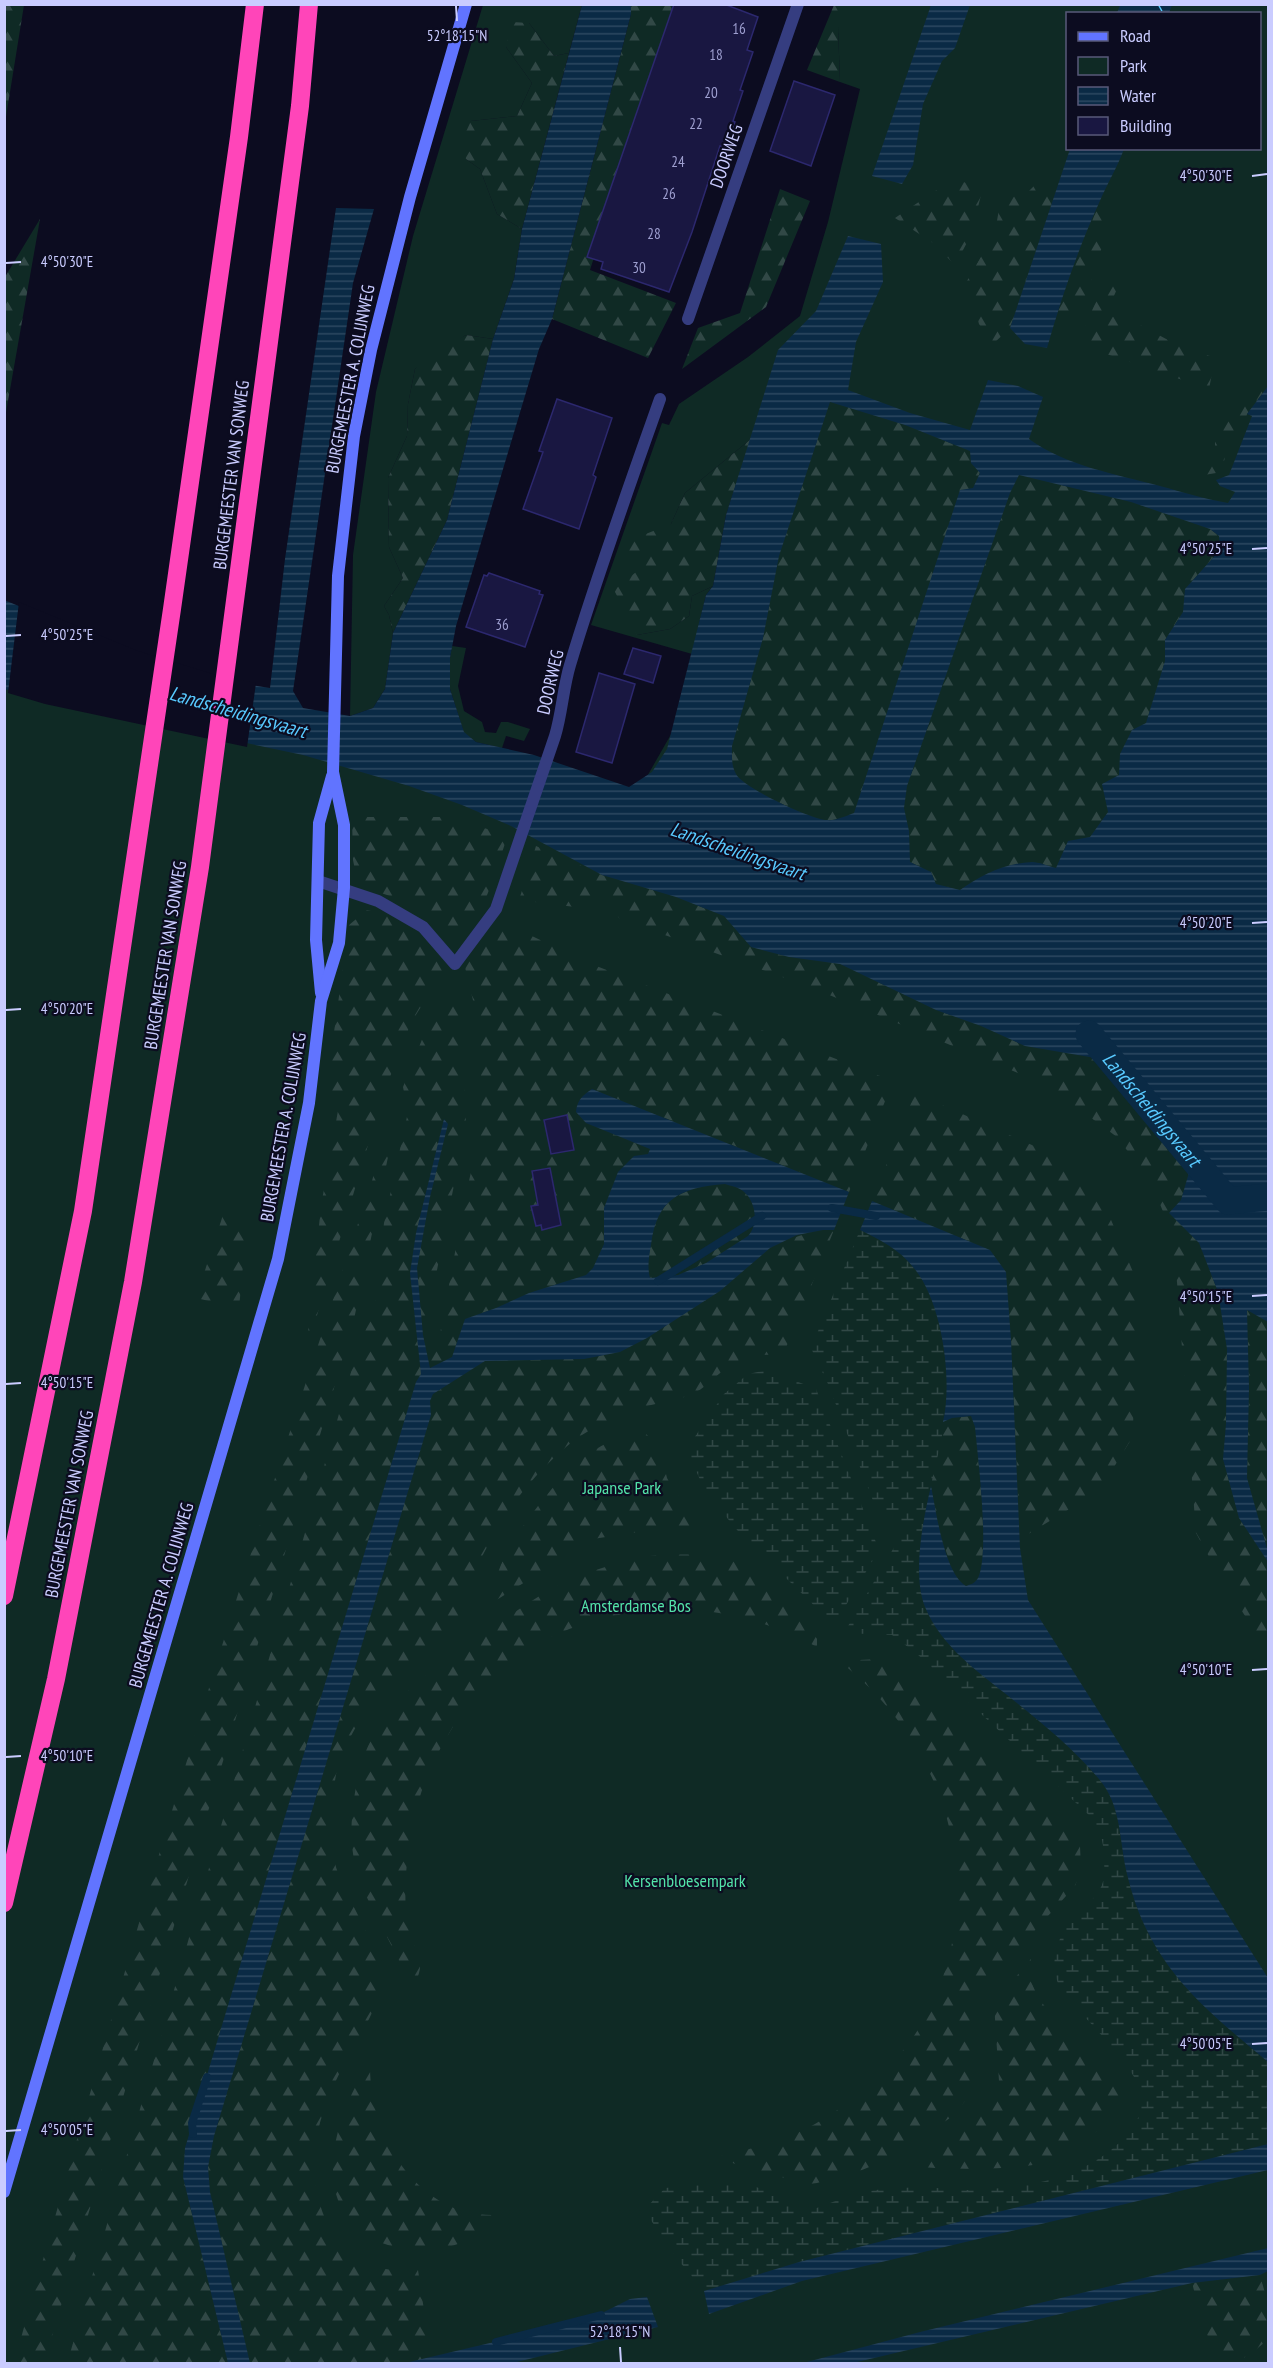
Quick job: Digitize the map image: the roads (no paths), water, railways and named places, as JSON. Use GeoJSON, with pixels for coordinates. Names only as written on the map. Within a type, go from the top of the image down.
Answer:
{"type":"FeatureCollection","features":[{"type":"Feature","properties":{"kind":"highway","name":"BURGEMEESTER VAN SONWEG"},"geometry":{"type":"LineString","coordinates":[[4,1596],[83,1211],[172,609],[239,137],[255,4]]}},
{"type":"Feature","properties":{"kind":"highway","name":"BURGEMEESTER VAN SONWEG"},"geometry":{"type":"LineString","coordinates":[[4,1904],[56,1679],[133,1282],[200,867],[300,106],[309,4]]}},
{"type":"Feature","properties":{"kind":"street","name":"BURGEMEESTER A. COLIJNWEG"},"geometry":{"type":"LineString","coordinates":[[321,1001],[316,940],[319,823],[333,772],[338,576],[354,436],[371,350],[405,219],[466,4]]}},
{"type":"Feature","properties":{"kind":"street","name":"DOORWEG"},"geometry":{"type":"LineString","coordinates":[[688,320],[798,4]]}},
{"type":"Feature","properties":{"kind":"street","name":"DOORWEG"},"geometry":{"type":"LineString","coordinates":[[344,888],[378,901],[423,927],[455,964],[496,909],[555,736],[562,713],[569,668],[605,556],[660,399]]}},
{"type":"Feature","properties":{"kind":"street","name":"BURGEMEESTER A. COLIJNWEG"},"geometry":{"type":"LineString","coordinates":[[4,2192],[278,1259],[309,1103],[321,1001],[339,943],[344,888],[344,825],[333,772]]}},
{"type":"Feature","properties":{"kind":"street"},"geometry":{"type":"LineString","coordinates":[[318,881],[344,888]]}},
{"type":"Feature","properties":{"kind":"water"},"geometry":{"type":"Polygon","coordinates":[[[1120,4],[1172,5],[1169,12],[1117,12],[1120,4]]]}},
{"type":"Feature","properties":{"kind":"water"},"geometry":{"type":"Polygon","coordinates":[[[582,5],[631,5],[631,14],[552,319],[539,349],[456,626],[450,658],[450,689],[464,732],[476,742],[534,755],[629,787],[652,772],[667,749],[706,595],[713,586],[726,515],[778,350],[816,311],[848,236],[881,244],[883,282],[856,342],[848,390],[910,413],[970,430],[988,380],[1018,386],[1043,397],[1029,439],[1043,448],[1075,463],[1228,503],[1235,492],[1220,486],[1216,480],[1229,475],[1252,416],[1247,414],[1268,386],[1268,1322],[1247,1310],[1249,1388],[1247,1478],[1268,1552],[1268,1562],[1239,1518],[1223,1459],[1227,1349],[1218,1292],[1199,1243],[1169,1213],[1181,1200],[1190,1169],[1189,1147],[1144,1084],[1113,1061],[1025,1046],[981,1026],[936,1010],[840,964],[789,957],[751,947],[724,916],[676,897],[602,875],[511,826],[409,786],[303,755],[46,701],[5,689],[4,600],[137,654],[225,681],[270,688],[285,559],[336,208],[374,209],[353,283],[293,691],[303,708],[350,716],[373,708],[385,689],[393,633],[447,520],[493,339],[514,279],[522,229],[582,5]],[[830,402],[779,556],[763,638],[732,746],[732,753],[736,774],[751,787],[807,815],[830,820],[854,813],[960,490],[973,488],[980,473],[971,463],[970,451],[905,425],[830,402]],[[1019,475],[1010,493],[907,786],[904,808],[909,831],[910,862],[931,872],[936,884],[960,890],[976,879],[1003,867],[1035,862],[1056,868],[1068,841],[1090,837],[1108,812],[1102,784],[1119,775],[1120,754],[1132,730],[1146,723],[1165,661],[1165,640],[1183,612],[1185,589],[1220,550],[1219,536],[1210,529],[1131,502],[1019,475]]]}},
{"type":"Feature","properties":{"kind":"water"},"geometry":{"type":"Polygon","coordinates":[[[931,5],[970,5],[955,48],[942,61],[923,104],[913,165],[902,184],[872,176],[931,5]]]}},
{"type":"Feature","properties":{"kind":"water"},"geometry":{"type":"Polygon","coordinates":[[[1070,150],[1124,150],[1077,256],[1047,348],[1025,344],[1010,328],[1070,150]]]}},
{"type":"Feature","properties":{"kind":"water"},"geometry":{"type":"Polygon","coordinates":[[[592,1089],[849,1192],[834,1230],[797,1235],[770,1248],[720,1291],[647,1338],[620,1352],[584,1359],[485,1361],[433,1394],[430,1401],[431,1415],[214,2136],[208,2167],[210,2192],[250,2363],[228,2363],[183,2177],[185,2148],[416,1382],[421,1374],[410,1273],[416,1233],[444,1119],[448,1124],[430,1197],[417,1268],[423,1335],[430,1368],[452,1357],[465,1319],[529,1293],[586,1275],[593,1268],[604,1244],[604,1208],[618,1172],[634,1156],[648,1154],[650,1149],[586,1123],[576,1112],[579,1101],[592,1089]],[[725,1184],[683,1193],[673,1198],[665,1206],[654,1229],[649,1262],[650,1278],[678,1275],[706,1263],[748,1236],[755,1219],[751,1201],[741,1190],[725,1184]]]}},
{"type":"Feature","properties":{"kind":"water"},"geometry":{"type":"Polygon","coordinates":[[[872,1201],[990,1250],[1006,1272],[1020,1548],[1028,1600],[1268,1978],[1268,2062],[1199,2002],[1163,1958],[1148,1933],[1136,1906],[1127,1874],[1116,1812],[1099,1779],[1079,1757],[1035,1717],[962,1658],[941,1635],[925,1607],[921,1594],[919,1563],[922,1531],[931,1486],[938,1525],[952,1568],[958,1579],[966,1586],[978,1578],[983,1548],[983,1528],[975,1427],[971,1416],[952,1418],[943,1422],[946,1405],[946,1363],[938,1319],[923,1281],[908,1261],[889,1246],[860,1230],[872,1201]]]}},
{"type":"Feature","properties":{"kind":"water"},"geometry":{"type":"Polygon","coordinates":[[[1268,2144],[1268,2170],[802,2281],[709,2314],[704,2291],[799,2262],[1268,2144]]]}},
{"type":"Feature","properties":{"kind":"water"},"geometry":{"type":"Polygon","coordinates":[[[1268,2248],[1268,2271],[1260,2275],[1192,2283],[853,2363],[803,2363],[920,2332],[1268,2248]]]}},
{"type":"Feature","properties":{"kind":"water"},"geometry":{"type":"Polygon","coordinates":[[[647,2297],[658,2327],[513,2363],[405,2363],[588,2320],[630,2299],[647,2297]]]}},
{"type":"Feature","properties":{"kind":"waterway","name":"Landscheidingsvaart"},"geometry":{"type":"LineString","coordinates":[[1089,1034],[1228,1201],[1268,1197]]}},
{"type":"Feature","properties":{"kind":"waterway"},"geometry":{"type":"LineString","coordinates":[[832,1208],[876,1216]]}},
{"type":"Feature","properties":{"kind":"waterway"},"geometry":{"type":"LineString","coordinates":[[658,1281],[762,1216]]}},
{"type":"Feature","properties":{"kind":"waterway"},"geometry":{"type":"LineString","coordinates":[[193,2134],[192,2123],[207,2077]]}},
{"type":"Feature","properties":{"kind":"waterway"},"geometry":{"type":"LineString","coordinates":[[496,2342],[601,2315]]}},
{"type":"Feature","properties":{"kind":"park label","name":"Japanse Park"},"geometry":{"type":"Point","coordinates":[622,1487]}},
{"type":"Feature","properties":{"kind":"park label","name":"Amsterdamse Bos"},"geometry":{"type":"Point","coordinates":[636,1605]}},
{"type":"Feature","properties":{"kind":"park label","name":"Kersenbloesempark"},"geometry":{"type":"Point","coordinates":[685,1880]}}]}
